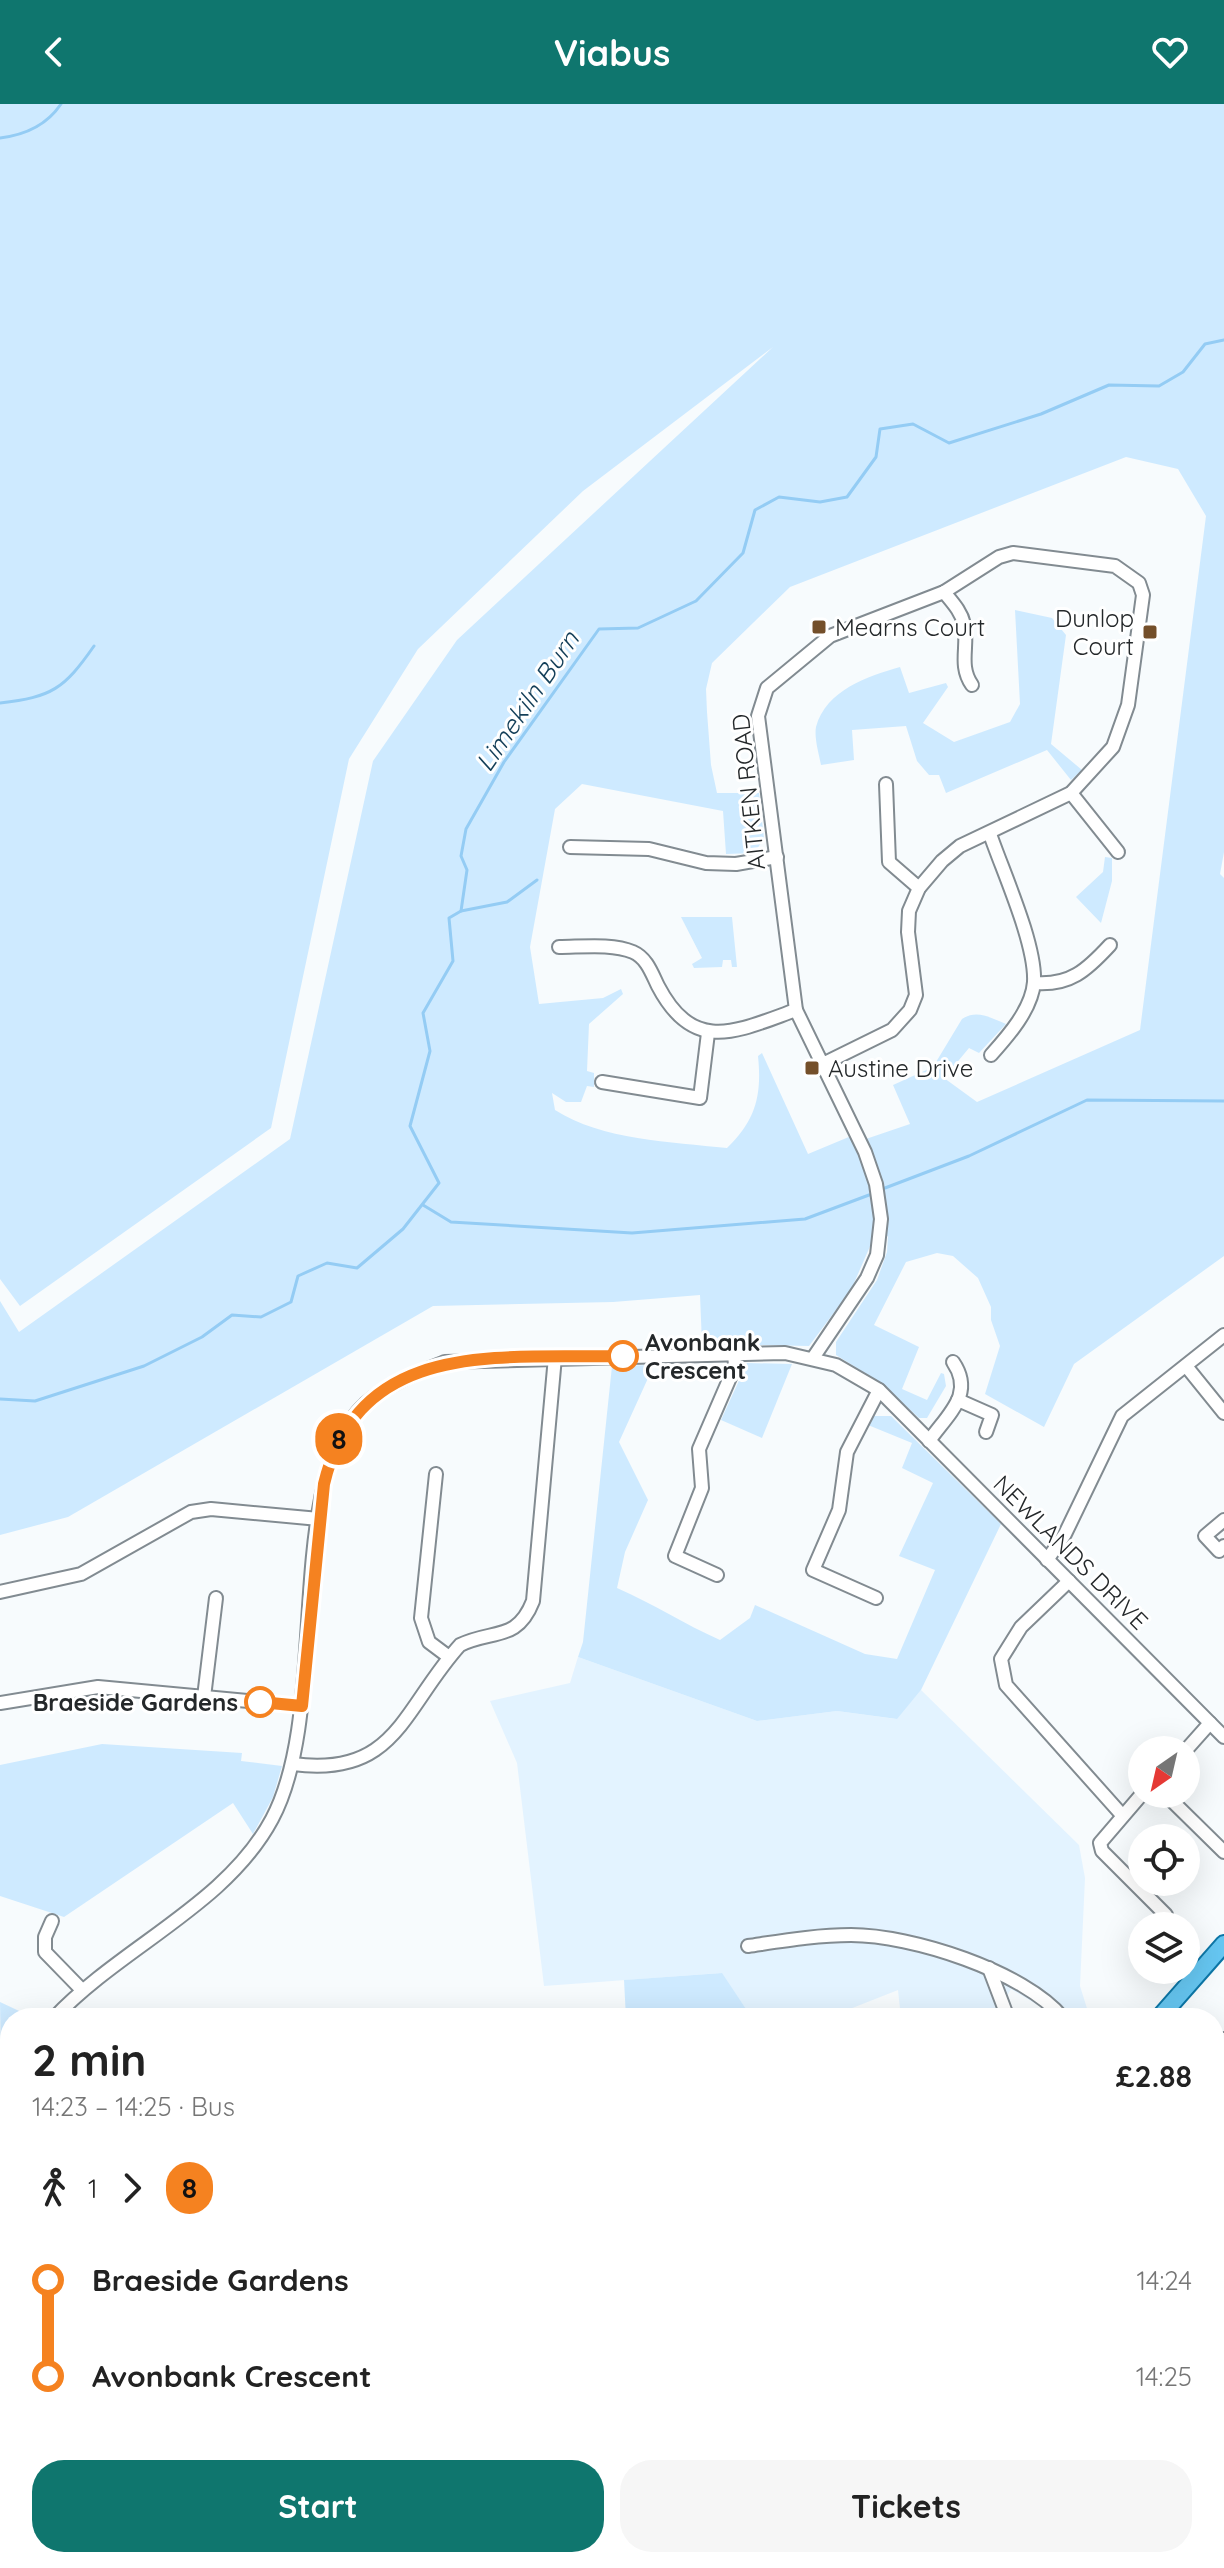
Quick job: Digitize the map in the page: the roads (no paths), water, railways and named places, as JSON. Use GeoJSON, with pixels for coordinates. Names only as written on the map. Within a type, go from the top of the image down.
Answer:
{"type":"FeatureCollection","features":[{"type":"Feature","properties":{"kind":"main road"},"geometry":{"type":"LineString","coordinates":[[1168,2008],[1224,1944]]}},
{"type":"Feature","properties":{"kind":"street","name":"AITKEN ROAD"},"geometry":{"type":"LineString","coordinates":[[813,1358],[867,1278],[877,1255],[881,1219],[876,1184],[865,1152],[796,1010],[758,716],[767,688],[840,631],[944,592],[999,557],[1013,553],[1115,566],[1139,583],[1144,608],[1123,726],[1098,766],[1071,793],[960,846],[919,888]]}},
{"type":"Feature","properties":{"kind":"street"},"geometry":{"type":"LineString","coordinates":[[944,592],[959,610],[964,626],[963,672],[972,685]]}},
{"type":"Feature","properties":{"kind":"street"},"geometry":{"type":"LineString","coordinates":[[823,1064],[892,1030],[910,1010],[916,995],[908,932],[909,911],[919,888],[889,862],[886,784]]}},
{"type":"Feature","properties":{"kind":"street"},"geometry":{"type":"LineString","coordinates":[[1071,793],[1118,852]]}},
{"type":"Feature","properties":{"kind":"street"},"geometry":{"type":"LineString","coordinates":[[990,834],[1029,950],[1034,983],[1020,1019],[991,1055]]}},
{"type":"Feature","properties":{"kind":"street"},"geometry":{"type":"LineString","coordinates":[[570,847],[649,849],[706,863],[736,864],[777,857]]}},
{"type":"Feature","properties":{"kind":"street"},"geometry":{"type":"LineString","coordinates":[[1034,983],[1051,985],[1071,980],[1083,973],[1110,945]]}},
{"type":"Feature","properties":{"kind":"street"},"geometry":{"type":"LineString","coordinates":[[559,947],[619,948],[636,953],[647,963],[673,1011],[683,1021],[708,1033],[734,1031],[796,1010]]}},
{"type":"Feature","properties":{"kind":"street"},"geometry":{"type":"LineString","coordinates":[[602,1082],[700,1098],[708,1033]]}},
{"type":"Feature","properties":{"kind":"street"},"geometry":{"type":"LineString","coordinates":[[1047,1560],[1065,1534],[1122,1416],[1224,1335]]}},
{"type":"Feature","properties":{"kind":"street"},"geometry":{"type":"LineString","coordinates":[[717,1575],[675,1556],[702,1488],[699,1449],[735,1366],[734,1353]]}},
{"type":"Feature","properties":{"kind":"street","name":"NEWLANDS DRIVE"},"geometry":{"type":"LineString","coordinates":[[63,2008],[81,1989],[238,1871],[274,1815],[293,1764],[302,1706],[319,1519],[330,1459],[342,1434],[363,1406],[382,1391],[445,1362],[785,1353],[836,1365],[883,1394],[1224,1737]]}},
{"type":"Feature","properties":{"kind":"street"},"geometry":{"type":"LineString","coordinates":[[293,1764],[338,1767],[373,1753],[389,1740],[460,1645],[474,1638],[504,1634],[517,1628],[527,1616],[533,1601],[555,1357]]}},
{"type":"Feature","properties":{"kind":"street"},"geometry":{"type":"LineString","coordinates":[[929,1441],[958,1400],[963,1377],[953,1362]]}},
{"type":"Feature","properties":{"kind":"street"},"geometry":{"type":"LineString","coordinates":[[1186,1366],[1224,1413]]}},
{"type":"Feature","properties":{"kind":"street"},"geometry":{"type":"LineString","coordinates":[[876,1598],[813,1570],[839,1510],[847,1452],[883,1394]]}},
{"type":"Feature","properties":{"kind":"street"},"geometry":{"type":"LineString","coordinates":[[958,1400],[992,1415],[986,1432]]}},
{"type":"Feature","properties":{"kind":"street"},"geometry":{"type":"LineString","coordinates":[[436,1474],[421,1618],[429,1642],[449,1657]]}},
{"type":"Feature","properties":{"kind":"street"},"geometry":{"type":"LineString","coordinates":[[0,1592],[81,1574],[191,1512],[211,1509],[319,1519]]}},
{"type":"Feature","properties":{"kind":"street"},"geometry":{"type":"LineString","coordinates":[[1224,1520],[1205,1536],[1219,1551],[1224,1546]]}},
{"type":"Feature","properties":{"kind":"street"},"geometry":{"type":"LineString","coordinates":[[1069,1581],[1021,1627],[1001,1659],[1006,1685],[1122,1815]]}},
{"type":"Feature","properties":{"kind":"street"},"geometry":{"type":"LineString","coordinates":[[204,1697],[216,1598]]}},
{"type":"Feature","properties":{"kind":"street"},"geometry":{"type":"LineString","coordinates":[[0,1703],[98,1687],[302,1706]]}},
{"type":"Feature","properties":{"kind":"street"},"geometry":{"type":"LineString","coordinates":[[1198,1736],[1210,1723]]}},
{"type":"Feature","properties":{"kind":"street"},"geometry":{"type":"LineString","coordinates":[[1129,1808],[1103,1835],[1100,1843],[1102,1851],[1163,1912]]}},
{"type":"Feature","properties":{"kind":"street"},"geometry":{"type":"LineString","coordinates":[[1179,1808],[1224,1852]]}},
{"type":"Feature","properties":{"kind":"street"},"geometry":{"type":"LineString","coordinates":[[52,1921],[45,1937],[45,1952],[81,1989]]}},
{"type":"Feature","properties":{"kind":"street"},"geometry":{"type":"LineString","coordinates":[[748,1946],[816,1937],[875,1936],[989,1968],[1030,1988],[1052,2008]]}},
{"type":"Feature","properties":{"kind":"street"},"geometry":{"type":"LineString","coordinates":[[989,1968],[1004,2008]]}},
{"type":"Feature","properties":{"kind":"waterway"},"geometry":{"type":"LineString","coordinates":[[0,138],[35,128],[61,104]]}},
{"type":"Feature","properties":{"kind":"waterway","name":"Limekiln Burn"},"geometry":{"type":"LineString","coordinates":[[0,1399],[35,1401],[144,1366],[202,1337],[232,1315],[261,1317],[291,1302],[298,1276],[327,1263],[357,1268],[403,1229],[439,1183],[410,1126],[430,1051],[423,1013],[453,961],[449,918],[461,911],[467,870],[461,856],[466,829],[504,762],[599,629],[638,628],[696,601],[743,553],[755,510],[779,497],[820,502],[847,497],[876,457],[880,429],[913,424],[949,443],[1041,414],[1109,385],[1159,386],[1183,372],[1205,344],[1224,340]]}},
{"type":"Feature","properties":{"kind":"waterway"},"geometry":{"type":"LineString","coordinates":[[0,703],[32,698],[55,688],[74,672],[94,646]]}},
{"type":"Feature","properties":{"kind":"waterway"},"geometry":{"type":"LineString","coordinates":[[461,911],[507,902],[537,880]]}},
{"type":"Feature","properties":{"kind":"waterway"},"geometry":{"type":"LineString","coordinates":[[885,1188],[969,1156],[1087,1100],[1224,1101]]}},
{"type":"Feature","properties":{"kind":"waterway"},"geometry":{"type":"LineString","coordinates":[[423,1205],[451,1222],[632,1233],[805,1219],[869,1195]]}},
{"type":"Feature","properties":{"kind":"place","name":"Mearns Court"},"geometry":{"type":"Point","coordinates":[819,627]}},
{"type":"Feature","properties":{"kind":"place","name":"Dunlop Court"},"geometry":{"type":"Point","coordinates":[1150,632]}},
{"type":"Feature","properties":{"kind":"place","name":"Austine Drive"},"geometry":{"type":"Point","coordinates":[812,1068]}},
{"type":"Feature","properties":{"kind":"place","name":"Avonbank Crescent"},"geometry":{"type":"Point","coordinates":[623,1356]}},
{"type":"Feature","properties":{"kind":"place","name":"Braeside Gardens"},"geometry":{"type":"Point","coordinates":[260,1702]}}]}
